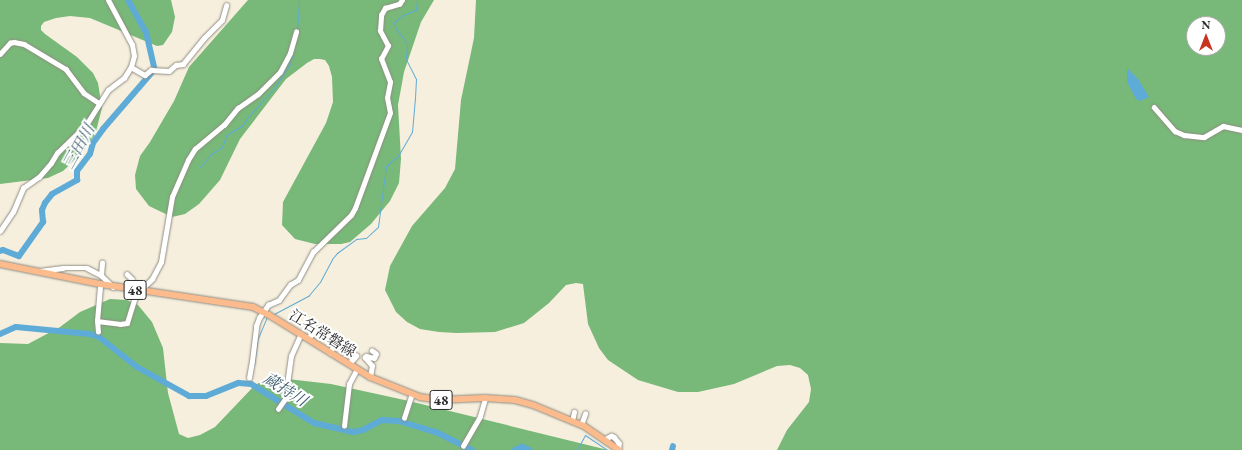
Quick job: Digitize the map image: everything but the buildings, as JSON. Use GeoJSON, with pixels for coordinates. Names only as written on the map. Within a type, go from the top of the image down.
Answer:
{"type":"FeatureCollection","features":[{"type":"Feature","properties":{"kind":"main road","name":"江名常磐線"},"geometry":{"type":"LineString","coordinates":[[0,264],[113,287],[241,305],[268,315],[370,377],[412,394],[438,400],[485,398],[515,400],[572,420],[605,439],[619,450]]}},
{"type":"Feature","properties":{"kind":"street"},"geometry":{"type":"LineString","coordinates":[[0,231],[13,212],[23,188],[39,177],[60,149],[86,124],[108,90],[124,78],[132,67],[134,56],[132,46],[108,0]]}},
{"type":"Feature","properties":{"kind":"street"},"geometry":{"type":"LineString","coordinates":[[248,378],[252,361],[256,326],[268,315],[268,305],[279,300],[290,285],[298,280],[312,252],[354,212],[390,113],[387,98],[390,82],[381,59],[388,46],[380,30],[381,15],[385,8],[399,4],[402,0]]}},
{"type":"Feature","properties":{"kind":"street"},"geometry":{"type":"LineString","coordinates":[[132,67],[146,75],[151,70],[169,71],[176,65],[184,64],[201,41],[222,20],[226,6]]}},
{"type":"Feature","properties":{"kind":"street"},"geometry":{"type":"LineString","coordinates":[[97,321],[120,324],[127,323],[134,299],[140,290],[152,279],[161,262],[173,191],[188,160],[196,149],[224,125],[238,108],[263,89],[280,72],[290,53],[296,32]]}},
{"type":"Feature","properties":{"kind":"street"},"geometry":{"type":"LineString","coordinates":[[0,54],[10,43],[14,42],[40,52],[66,69],[84,93],[99,103]]}},
{"type":"Feature","properties":{"kind":"street"},"geometry":{"type":"LineString","coordinates":[[1154,107],[1175,131],[1184,135],[1204,137],[1222,126],[1242,130]]}},
{"type":"Feature","properties":{"kind":"street"},"geometry":{"type":"LineString","coordinates":[[101,275],[102,263]]}},
{"type":"Feature","properties":{"kind":"street"},"geometry":{"type":"LineString","coordinates":[[38,271],[87,268],[101,275],[113,287]]}},
{"type":"Feature","properties":{"kind":"street"},"geometry":{"type":"LineString","coordinates":[[127,274],[132,279],[128,289]]}},
{"type":"Feature","properties":{"kind":"street"},"geometry":{"type":"LineString","coordinates":[[98,332],[97,321],[100,284]]}},
{"type":"Feature","properties":{"kind":"street"},"geometry":{"type":"LineString","coordinates":[[308,338],[313,334],[315,328]]}},
{"type":"Feature","properties":{"kind":"street"},"geometry":{"type":"LineString","coordinates":[[278,409],[285,399],[290,356],[301,334]]}},
{"type":"Feature","properties":{"kind":"street"},"geometry":{"type":"LineString","coordinates":[[330,336],[336,339],[330,353]]}},
{"type":"Feature","properties":{"kind":"street"},"geometry":{"type":"LineString","coordinates":[[370,377],[372,366],[365,358],[366,356],[374,358],[376,354],[372,351]]}},
{"type":"Feature","properties":{"kind":"street"},"geometry":{"type":"LineString","coordinates":[[349,364],[356,356]]}},
{"type":"Feature","properties":{"kind":"street"},"geometry":{"type":"LineString","coordinates":[[344,426],[349,384],[357,369]]}},
{"type":"Feature","properties":{"kind":"street"},"geometry":{"type":"LineString","coordinates":[[404,418],[412,394]]}},
{"type":"Feature","properties":{"kind":"street"},"geometry":{"type":"LineString","coordinates":[[463,446],[480,416],[485,398]]}},
{"type":"Feature","properties":{"kind":"street"},"geometry":{"type":"LineString","coordinates":[[572,420],[574,412]]}},
{"type":"Feature","properties":{"kind":"street"},"geometry":{"type":"LineString","coordinates":[[581,425],[584,414]]}},
{"type":"Feature","properties":{"kind":"green space"},"geometry":{"type":"Polygon","coordinates":[[[0,0],[171,0],[175,17],[172,32],[163,45],[157,46],[90,18],[70,16],[56,18],[44,22],[41,26],[41,30],[45,34],[77,57],[93,73],[98,83],[102,108],[95,135],[83,152],[63,171],[48,178],[0,184],[0,0]]]}},
{"type":"Feature","properties":{"kind":"green space"},"geometry":{"type":"Polygon","coordinates":[[[248,0],[434,0],[421,22],[404,72],[398,105],[401,159],[399,183],[390,201],[371,224],[350,242],[341,244],[315,244],[295,239],[282,225],[283,202],[326,123],[333,102],[332,77],[329,66],[325,60],[314,59],[286,79],[240,139],[220,180],[199,204],[185,214],[172,217],[149,206],[136,189],[135,175],[140,156],[174,101],[189,67],[248,0]]]}},
{"type":"Feature","properties":{"kind":"green space"},"geometry":{"type":"Polygon","coordinates":[[[476,0],[1242,0],[1242,450],[777,450],[787,430],[809,402],[811,389],[808,375],[800,368],[790,365],[777,366],[734,384],[698,392],[678,392],[638,380],[608,360],[599,348],[588,324],[583,284],[576,283],[566,285],[549,303],[524,323],[495,332],[457,333],[420,329],[407,322],[396,312],[385,290],[390,266],[412,226],[445,188],[455,169],[461,100],[474,38],[476,0]]]}},
{"type":"Feature","properties":{"kind":"green space"},"geometry":{"type":"Polygon","coordinates":[[[110,299],[127,300],[138,305],[152,322],[163,348],[168,393],[179,434],[188,438],[200,435],[215,427],[255,385],[279,378],[331,384],[409,401],[608,450],[0,450],[0,343],[28,344],[60,327],[80,312],[110,299]]]}},
{"type":"Feature","properties":{"kind":"water"},"geometry":{"type":"Polygon","coordinates":[[[1127,68],[1138,79],[1149,97],[1140,101],[1136,99],[1127,82],[1127,68]]]}},
{"type":"Feature","properties":{"kind":"waterway","name":"三田川"},"geometry":{"type":"LineString","coordinates":[[128,0],[146,32],[154,68]]}},
{"type":"Feature","properties":{"kind":"waterway"},"geometry":{"type":"LineString","coordinates":[[297,31],[299,0]]}},
{"type":"Feature","properties":{"kind":"waterway"},"geometry":{"type":"LineString","coordinates":[[274,314],[309,295],[320,282],[332,259],[337,253],[356,239],[366,238],[378,227],[386,166],[398,156],[412,132],[415,98],[416,79],[406,59],[407,43],[396,29],[394,22],[403,15],[416,10],[417,0]]}},
{"type":"Feature","properties":{"kind":"waterway"},"geometry":{"type":"LineString","coordinates":[[200,167],[211,154],[222,147],[226,136],[242,126],[248,117],[275,87],[290,64],[296,40]]}},
{"type":"Feature","properties":{"kind":"waterway","name":"三田川"},"geometry":{"type":"LineString","coordinates":[[0,251],[3,250],[19,256],[43,222],[42,210],[45,203],[52,194],[77,180],[77,171],[90,154],[93,143],[103,129],[153,71]]}},
{"type":"Feature","properties":{"kind":"waterway"},"geometry":{"type":"LineString","coordinates":[[254,365],[258,338],[267,317]]}},
{"type":"Feature","properties":{"kind":"waterway","name":"蔵持川"},"geometry":{"type":"LineString","coordinates":[[0,334],[16,327],[90,334],[99,337],[137,367],[189,396],[206,396],[239,383],[251,384],[314,423],[353,432],[363,430],[382,420],[399,421],[436,432],[472,450]]}},
{"type":"Feature","properties":{"kind":"waterway"},"geometry":{"type":"LineString","coordinates":[[577,450],[585,435],[607,450]]}},
{"type":"Feature","properties":{"kind":"waterway"},"geometry":{"type":"LineString","coordinates":[[672,450],[673,446]]}},
{"type":"Feature","properties":{"kind":"waterway","name":"蔵持川"},"geometry":{"type":"LineString","coordinates":[[515,450],[522,447],[529,450]]}}]}
